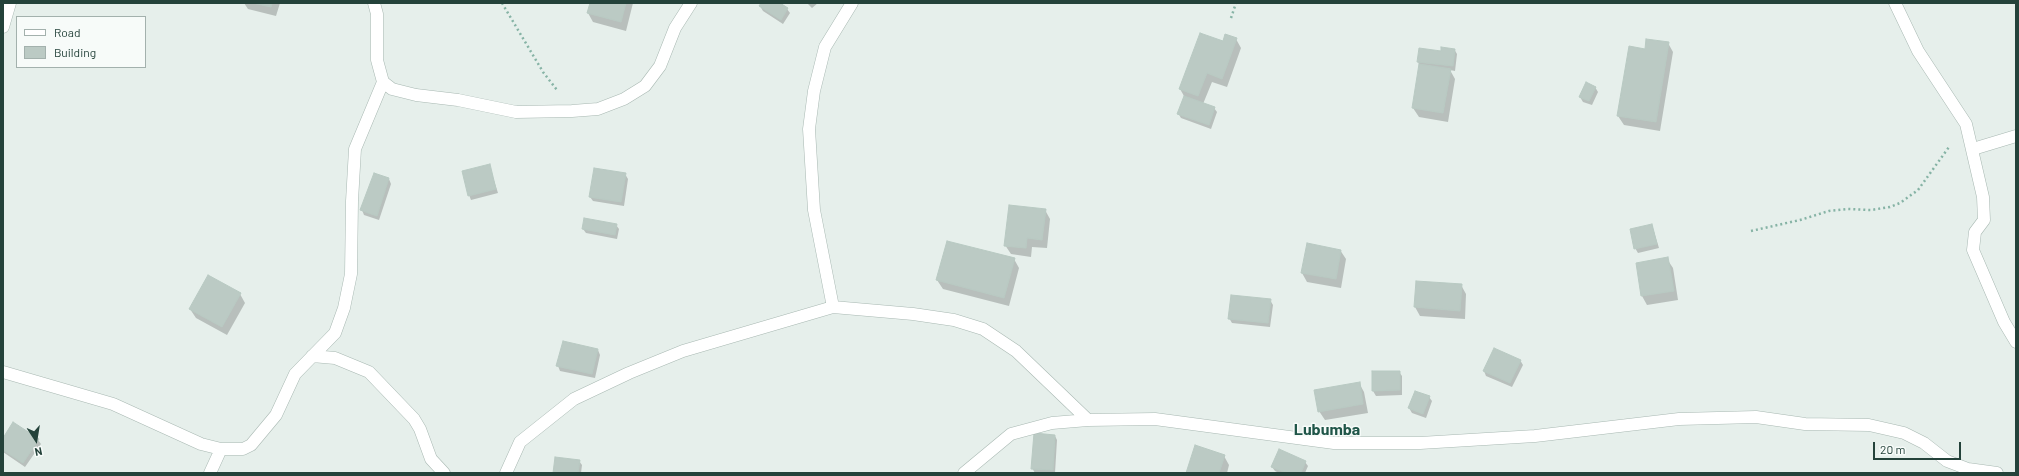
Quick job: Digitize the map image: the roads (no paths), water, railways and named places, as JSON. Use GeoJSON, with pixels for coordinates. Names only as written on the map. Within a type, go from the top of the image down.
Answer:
{"type":"FeatureCollection","features":[{"type":"Feature","properties":{"kind":"street"},"geometry":{"type":"LineString","coordinates":[[3,27],[10,3]]}},
{"type":"Feature","properties":{"kind":"street"},"geometry":{"type":"LineString","coordinates":[[374,3],[377,14],[377,60],[383,82],[392,89],[416,95],[458,100],[516,112],[598,109],[624,99],[645,86],[660,66],[675,28],[691,3]]}},
{"type":"Feature","properties":{"kind":"street"},"geometry":{"type":"LineString","coordinates":[[833,307],[814,210],[809,129],[814,91],[825,46],[852,3]]}},
{"type":"Feature","properties":{"kind":"street"},"geometry":{"type":"LineString","coordinates":[[1895,3],[1918,51],[1966,124],[1983,197],[1984,220],[1975,232],[1973,250],[2004,322],[2016,342]]}},
{"type":"Feature","properties":{"kind":"street"},"geometry":{"type":"LineString","coordinates":[[3,372],[113,404],[201,444],[221,449],[243,449],[256,441],[276,415],[295,374],[335,333],[344,308],[351,274],[352,194],[355,149],[383,82]]}},
{"type":"Feature","properties":{"kind":"street"},"geometry":{"type":"LineString","coordinates":[[1973,150],[2016,136]]}},
{"type":"Feature","properties":{"kind":"street"},"geometry":{"type":"LineString","coordinates":[[506,473],[520,442],[574,399],[629,373],[683,351],[833,307],[912,314],[954,320],[983,330],[1016,351],[1088,420]]}},
{"type":"Feature","properties":{"kind":"street"},"geometry":{"type":"LineString","coordinates":[[312,356],[336,358],[369,372],[414,419],[420,429],[431,459],[444,473]]}},
{"type":"Feature","properties":{"kind":"street"},"geometry":{"type":"LineString","coordinates":[[964,473],[1010,434],[1052,423],[1088,420],[1155,419],[1334,443],[1420,443],[1536,436],[1679,419],[1756,417],[1805,424],[1869,425],[1904,433],[1924,443],[1947,461],[1968,469],[1997,473]]}},
{"type":"Feature","properties":{"kind":"street"},"geometry":{"type":"LineString","coordinates":[[210,473],[221,449]]}},
{"type":"Feature","properties":{"kind":"district","name":"Lubumba"},"geometry":{"type":"Point","coordinates":[1327,430]}}]}
